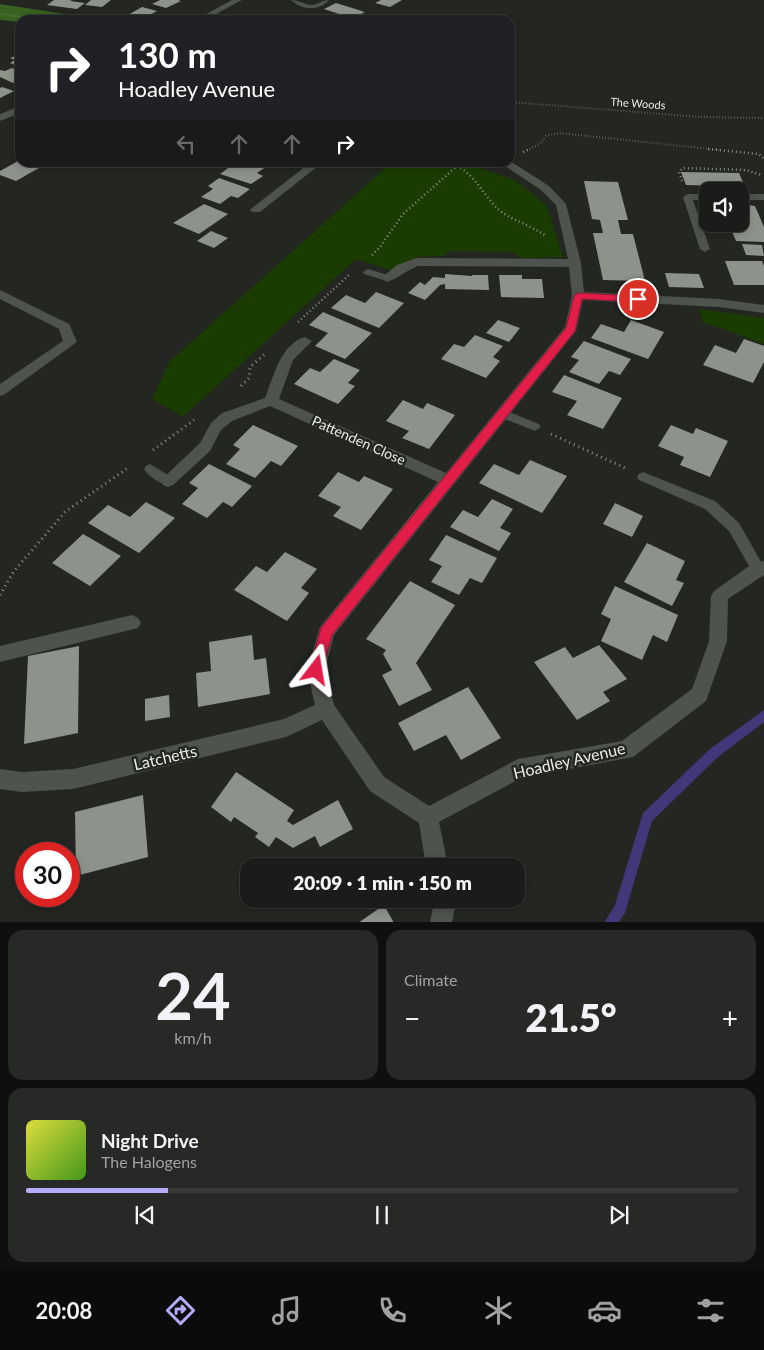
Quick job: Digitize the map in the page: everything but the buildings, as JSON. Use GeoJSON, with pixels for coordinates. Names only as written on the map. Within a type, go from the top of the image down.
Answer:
{"type":"FeatureCollection","features":[{"type":"Feature","properties":{"kind":"street"},"geometry":{"type":"LineString","coordinates":[[209,15],[238,0]]}},
{"type":"Feature","properties":{"kind":"street"},"geometry":{"type":"LineString","coordinates":[[0,118],[15,110]]}},
{"type":"Feature","properties":{"kind":"street"},"geometry":{"type":"LineString","coordinates":[[436,858],[428,817],[377,784],[325,709],[316,670],[326,632],[448,480],[504,414],[571,328],[578,296],[575,263],[561,204],[515,162]]}},
{"type":"Feature","properties":{"kind":"street"},"geometry":{"type":"LineString","coordinates":[[256,210],[312,167]]}},
{"type":"Feature","properties":{"kind":"street"},"geometry":{"type":"LineString","coordinates":[[387,278],[401,268],[416,262],[575,263]]}},
{"type":"Feature","properties":{"kind":"street"},"geometry":{"type":"LineString","coordinates":[[0,294],[64,327],[70,342],[0,392]]}},
{"type":"Feature","properties":{"kind":"street"},"geometry":{"type":"LineString","coordinates":[[578,296],[720,303],[764,309]]}},
{"type":"Feature","properties":{"kind":"street"},"geometry":{"type":"LineString","coordinates":[[168,481],[204,447],[216,427],[227,417],[270,401],[287,358],[305,341]]}},
{"type":"Feature","properties":{"kind":"street","name":"Pattenden Close"},"geometry":{"type":"LineString","coordinates":[[270,401],[448,480]]}},
{"type":"Feature","properties":{"kind":"street","name":"Hoadley Avenue"},"geometry":{"type":"LineString","coordinates":[[428,817],[518,769],[626,750],[699,695],[718,641],[720,596],[761,569]]}},
{"type":"Feature","properties":{"kind":"street"},"geometry":{"type":"LineString","coordinates":[[0,654],[132,623]]}},
{"type":"Feature","properties":{"kind":"street","name":"Latchetts"},"geometry":{"type":"LineString","coordinates":[[0,779],[22,782],[73,779],[286,728],[325,709]]}},
{"type":"Feature","properties":{"kind":"street"},"geometry":{"type":"LineString","coordinates":[[441,922],[444,908]]}},
{"type":"Feature","properties":{"kind":"lane"},"geometry":{"type":"LineString","coordinates":[[294,0],[302,5],[313,7],[322,4],[326,0]]}},
{"type":"Feature","properties":{"kind":"lane"},"geometry":{"type":"LineString","coordinates":[[699,197],[688,197],[705,249]]}},
{"type":"Feature","properties":{"kind":"lane"},"geometry":{"type":"LineString","coordinates":[[749,197],[764,197]]}},
{"type":"Feature","properties":{"kind":"lane"},"geometry":{"type":"LineString","coordinates":[[368,272],[387,278]]}},
{"type":"Feature","properties":{"kind":"lane"},"geometry":{"type":"LineString","coordinates":[[504,414],[534,427]]}},
{"type":"Feature","properties":{"kind":"lane"},"geometry":{"type":"LineString","coordinates":[[150,469],[168,481]]}},
{"type":"Feature","properties":{"kind":"lane"},"geometry":{"type":"LineString","coordinates":[[643,477],[710,505],[734,527],[761,569]]}},
{"type":"Feature","properties":{"kind":"path"},"geometry":{"type":"LineString","coordinates":[[0,14],[15,16]]}},
{"type":"Feature","properties":{"kind":"path","name":"The Woods"},"geometry":{"type":"LineString","coordinates":[[515,102],[700,117],[764,118]]}},
{"type":"Feature","properties":{"kind":"path"},"geometry":{"type":"LineString","coordinates":[[515,156],[540,144],[546,136],[559,133],[759,154],[764,158]]}},
{"type":"Feature","properties":{"kind":"path"},"geometry":{"type":"LineString","coordinates":[[460,167],[482,188],[498,209],[514,220],[537,228],[546,236],[552,263]]}},
{"type":"Feature","properties":{"kind":"path"},"geometry":{"type":"LineString","coordinates":[[688,197],[679,172],[683,168],[746,170],[761,175],[764,182]]}},
{"type":"Feature","properties":{"kind":"path"},"geometry":{"type":"LineString","coordinates":[[761,175],[764,170]]}},
{"type":"Feature","properties":{"kind":"path"},"geometry":{"type":"LineString","coordinates":[[534,427],[643,477]]}},
{"type":"Feature","properties":{"kind":"path"},"geometry":{"type":"LineString","coordinates":[[0,595],[14,571],[65,512],[136,462],[150,469]]}},
{"type":"Feature","properties":{"kind":"green space"},"geometry":{"type":"Polygon","coordinates":[[[0,4],[70,15],[15,15],[15,22],[0,20],[0,4]]]}},
{"type":"Feature","properties":{"kind":"green space"},"geometry":{"type":"Polygon","coordinates":[[[387,167],[477,167],[517,181],[547,206],[563,257],[522,258],[512,252],[450,251],[444,256],[417,257],[390,270],[356,259],[183,417],[152,399],[170,361],[387,167]]]}},
{"type":"Feature","properties":{"kind":"green space"},"geometry":{"type":"Polygon","coordinates":[[[699,309],[764,318],[764,344],[703,322],[699,309]]]}},
{"type":"Feature","properties":{"kind":"waterway"},"geometry":{"type":"LineString","coordinates":[[611,922],[620,908],[647,817],[714,753],[764,715]]}},
{"type":"Feature","properties":{"kind":"route"},"geometry":{"type":"LineString","coordinates":[[316,670],[326,632],[448,480],[504,414],[571,328],[578,296],[638,299]]}}]}
